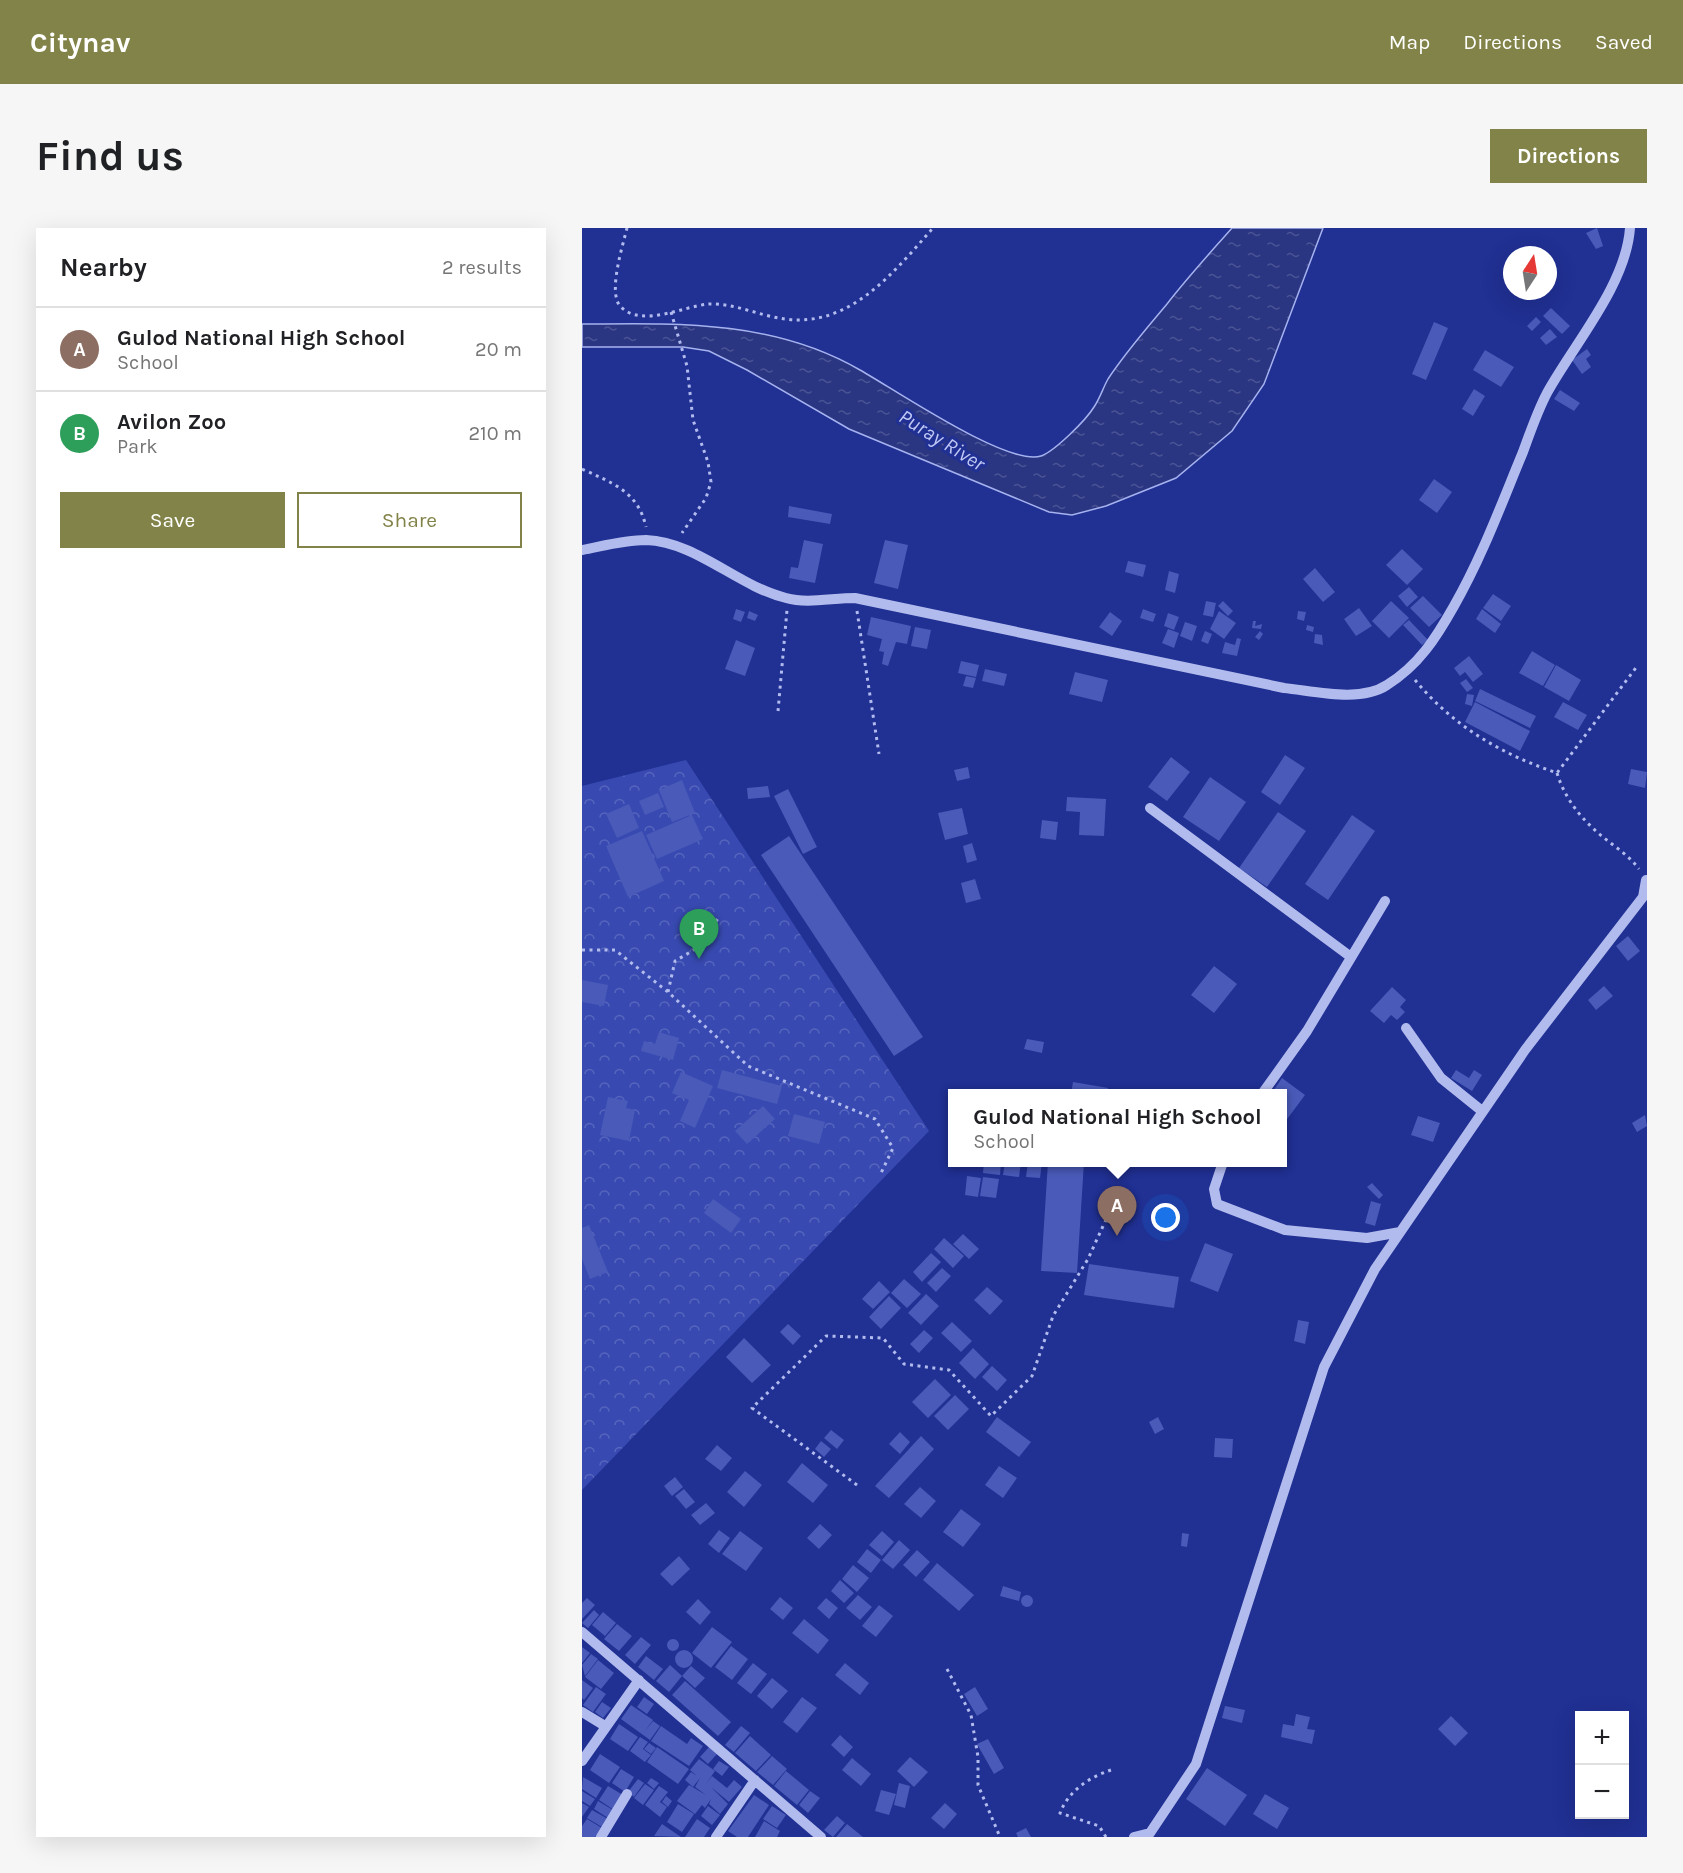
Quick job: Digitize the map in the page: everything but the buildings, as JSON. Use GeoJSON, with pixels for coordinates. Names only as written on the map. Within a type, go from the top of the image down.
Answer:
{"type":"FeatureCollection","features":[{"type":"Feature","properties":{"kind":"street"},"geometry":{"type":"LineString","coordinates":[[582,550],[647,540],[673,545],[762,591],[788,599],[855,598],[1284,688],[1362,693],[1385,687],[1432,646],[1475,569],[1546,395],[1613,282],[1629,243],[1630,228]]}},
{"type":"Feature","properties":{"kind":"street"},"geometry":{"type":"LineString","coordinates":[[1150,808],[1351,957]]}},
{"type":"Feature","properties":{"kind":"street"},"geometry":{"type":"LineString","coordinates":[[1134,1837],[1150,1833],[1196,1764],[1324,1367],[1375,1269],[1525,1050],[1643,897],[1646,880]]}},
{"type":"Feature","properties":{"kind":"street"},"geometry":{"type":"LineString","coordinates":[[1266,1089],[1307,1031],[1385,901]]}},
{"type":"Feature","properties":{"kind":"street"},"geometry":{"type":"LineString","coordinates":[[1407,1028],[1441,1078],[1482,1111]]}},
{"type":"Feature","properties":{"kind":"street"},"geometry":{"type":"LineString","coordinates":[[1221,1167],[1214,1189],[1217,1204],[1286,1230],[1367,1238],[1400,1232]]}},
{"type":"Feature","properties":{"kind":"street"},"geometry":{"type":"LineString","coordinates":[[582,1632],[821,1837]]}},
{"type":"Feature","properties":{"kind":"street"},"geometry":{"type":"LineString","coordinates":[[582,1761],[639,1680]]}},
{"type":"Feature","properties":{"kind":"street"},"geometry":{"type":"LineString","coordinates":[[582,1712],[605,1726]]}},
{"type":"Feature","properties":{"kind":"street"},"geometry":{"type":"LineString","coordinates":[[716,1837],[755,1779]]}},
{"type":"Feature","properties":{"kind":"street"},"geometry":{"type":"LineString","coordinates":[[601,1837],[627,1794]]}},
{"type":"Feature","properties":{"kind":"path"},"geometry":{"type":"LineString","coordinates":[[627,228],[616,277],[615,295],[619,306],[629,313],[646,315],[710,304],[787,320],[826,318],[858,302],[885,281],[933,228]]}},
{"type":"Feature","properties":{"kind":"path"},"geometry":{"type":"LineString","coordinates":[[671,312],[687,366],[693,420],[708,462],[711,482],[706,498],[673,545]]}},
{"type":"Feature","properties":{"kind":"path"},"geometry":{"type":"LineString","coordinates":[[582,469],[633,496],[641,509],[647,540]]}},
{"type":"Feature","properties":{"kind":"path"},"geometry":{"type":"LineString","coordinates":[[855,598],[879,754]]}},
{"type":"Feature","properties":{"kind":"path"},"geometry":{"type":"LineString","coordinates":[[778,711],[788,599]]}},
{"type":"Feature","properties":{"kind":"path"},"geometry":{"type":"LineString","coordinates":[[1557,773],[1638,665]]}},
{"type":"Feature","properties":{"kind":"path"},"geometry":{"type":"LineString","coordinates":[[1407,670],[1431,700],[1478,738],[1527,762],[1557,773]]}},
{"type":"Feature","properties":{"kind":"path"},"geometry":{"type":"LineString","coordinates":[[1557,773],[1564,794],[1595,831],[1636,865],[1646,880]]}},
{"type":"Feature","properties":{"kind":"path"},"geometry":{"type":"LineString","coordinates":[[668,993],[675,961],[699,947],[719,917]]}},
{"type":"Feature","properties":{"kind":"path"},"geometry":{"type":"LineString","coordinates":[[582,950],[615,950],[668,993],[748,1066],[875,1119],[893,1148],[881,1173]]}},
{"type":"Feature","properties":{"kind":"path"},"geometry":{"type":"LineString","coordinates":[[857,1485],[752,1408],[826,1336],[883,1338],[904,1364],[949,1370],[991,1416],[1032,1376],[1053,1316],[1088,1259],[1114,1202]]}},
{"type":"Feature","properties":{"kind":"path"},"geometry":{"type":"LineString","coordinates":[[947,1669],[971,1715],[978,1757],[978,1785],[1000,1837]]}},
{"type":"Feature","properties":{"kind":"path"},"geometry":{"type":"LineString","coordinates":[[1106,1837],[1099,1826],[1060,1812],[1064,1804],[1084,1783],[1094,1775],[1111,1770]]}},
{"type":"Feature","properties":{"kind":"green space"},"geometry":{"type":"Polygon","coordinates":[[[686,760],[929,1131],[582,1490],[582,786],[686,760]]]}},
{"type":"Feature","properties":{"kind":"water","name":"Puray River"},"geometry":{"type":"Polygon","coordinates":[[[1232,228],[1323,228],[1264,384],[1232,431],[1176,478],[1106,506],[1072,515],[1049,512],[849,429],[747,370],[709,351],[683,347],[582,347],[582,324],[689,325],[760,333],[827,354],[860,370],[978,439],[1025,456],[1041,456],[1062,442],[1090,413],[1108,379],[1129,350],[1232,228]]]}},
{"type":"Feature","properties":{"kind":"place","name":"Avilon Zoo"},"geometry":{"type":"Point","coordinates":[699,959]}},
{"type":"Feature","properties":{"kind":"place","name":"Gulod National High School"},"geometry":{"type":"Point","coordinates":[1117,1236]}}]}
